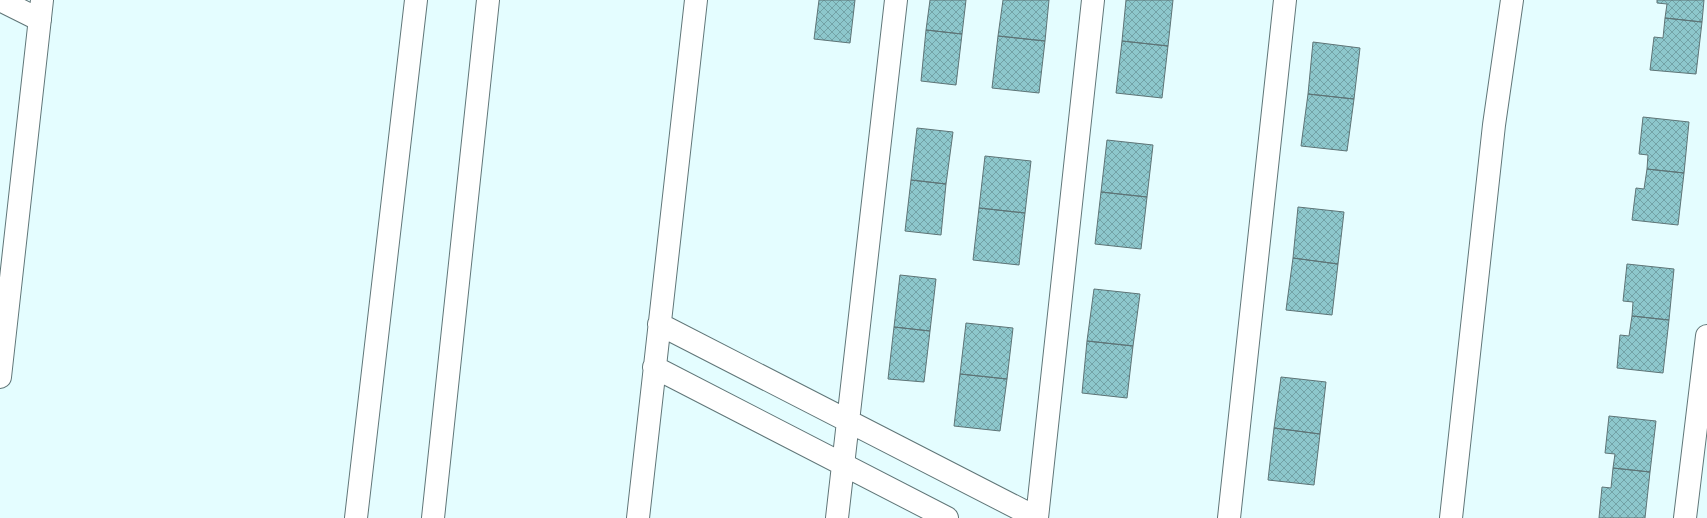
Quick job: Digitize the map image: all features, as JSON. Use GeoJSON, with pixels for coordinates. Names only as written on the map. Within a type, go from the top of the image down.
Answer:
{"type":"FeatureCollection","features":[{"type":"Feature","properties":{"kind":"main road"},"geometry":{"type":"LineString","coordinates":[[0,0],[41,10],[0,376]]}},
{"type":"Feature","properties":{"kind":"main road"},"geometry":{"type":"LineString","coordinates":[[356,518],[416,0]]}},
{"type":"Feature","properties":{"kind":"main road"},"geometry":{"type":"LineString","coordinates":[[433,518],[488,0]]}},
{"type":"Feature","properties":{"kind":"main road"},"geometry":{"type":"LineString","coordinates":[[638,518],[696,0]]}},
{"type":"Feature","properties":{"kind":"main road"},"geometry":{"type":"LineString","coordinates":[[837,518],[896,0]]}},
{"type":"Feature","properties":{"kind":"main road"},"geometry":{"type":"LineString","coordinates":[[659,324],[1037,518],[1094,0]]}},
{"type":"Feature","properties":{"kind":"main road"},"geometry":{"type":"LineString","coordinates":[[1228,518],[1284,0]]}},
{"type":"Feature","properties":{"kind":"main road"},"geometry":{"type":"LineString","coordinates":[[1451,518],[1494,125],[1512,0]]}},
{"type":"Feature","properties":{"kind":"main road"},"geometry":{"type":"LineString","coordinates":[[1685,518],[1703,400],[1707,336]]}},
{"type":"Feature","properties":{"kind":"main road"},"geometry":{"type":"LineString","coordinates":[[654,367],[947,518]]}},
{"type":"Feature","properties":{"kind":"building"},"geometry":{"type":"Polygon","coordinates":[[[819,0],[855,0],[850,43],[814,39],[819,0]]]}},
{"type":"Feature","properties":{"kind":"building"},"geometry":{"type":"Polygon","coordinates":[[[930,0],[966,0],[962,34],[926,30],[930,0]]]}},
{"type":"Feature","properties":{"kind":"building"},"geometry":{"type":"Polygon","coordinates":[[[1003,0],[1049,0],[1045,41],[998,36],[1003,0]]]}},
{"type":"Feature","properties":{"kind":"building"},"geometry":{"type":"Polygon","coordinates":[[[1126,0],[1173,0],[1168,46],[1122,41],[1126,0]]]}},
{"type":"Feature","properties":{"kind":"building"},"geometry":{"type":"Polygon","coordinates":[[[1657,0],[1704,0],[1702,22],[1665,18],[1667,4],[1657,3],[1657,0]]]}},
{"type":"Feature","properties":{"kind":"building"},"geometry":{"type":"Polygon","coordinates":[[[1665,18],[1702,22],[1696,74],[1650,70],[1654,37],[1663,38],[1665,18]]]}},
{"type":"Feature","properties":{"kind":"building"},"geometry":{"type":"Polygon","coordinates":[[[926,30],[962,34],[956,85],[921,81],[926,30]]]}},
{"type":"Feature","properties":{"kind":"building"},"geometry":{"type":"Polygon","coordinates":[[[998,36],[1045,41],[1039,93],[992,88],[998,36]]]}},
{"type":"Feature","properties":{"kind":"building"},"geometry":{"type":"Polygon","coordinates":[[[1122,41],[1168,46],[1162,98],[1116,93],[1122,41]]]}},
{"type":"Feature","properties":{"kind":"building"},"geometry":{"type":"Polygon","coordinates":[[[1313,42],[1360,48],[1354,99],[1308,94],[1313,42]]]}},
{"type":"Feature","properties":{"kind":"building"},"geometry":{"type":"Polygon","coordinates":[[[1308,94],[1354,99],[1347,151],[1301,146],[1308,94]]]}},
{"type":"Feature","properties":{"kind":"building"},"geometry":{"type":"Polygon","coordinates":[[[1643,117],[1689,122],[1684,173],[1647,169],[1648,155],[1639,154],[1643,117]]]}},
{"type":"Feature","properties":{"kind":"building"},"geometry":{"type":"Polygon","coordinates":[[[917,128],[953,132],[946,184],[911,180],[917,128]]]}},
{"type":"Feature","properties":{"kind":"building"},"geometry":{"type":"Polygon","coordinates":[[[1107,140],[1153,145],[1147,197],[1101,192],[1107,140]]]}},
{"type":"Feature","properties":{"kind":"building"},"geometry":{"type":"Polygon","coordinates":[[[985,156],[1031,161],[1025,213],[979,208],[985,156]]]}},
{"type":"Feature","properties":{"kind":"building"},"geometry":{"type":"Polygon","coordinates":[[[1647,169],[1684,173],[1678,225],[1632,220],[1636,188],[1644,189],[1647,169]]]}},
{"type":"Feature","properties":{"kind":"building"},"geometry":{"type":"Polygon","coordinates":[[[911,180],[946,184],[941,235],[905,231],[911,180]]]}},
{"type":"Feature","properties":{"kind":"building"},"geometry":{"type":"Polygon","coordinates":[[[1101,192],[1147,197],[1141,249],[1095,244],[1101,192]]]}},
{"type":"Feature","properties":{"kind":"building"},"geometry":{"type":"Polygon","coordinates":[[[1298,207],[1344,212],[1338,264],[1293,258],[1298,207]]]}},
{"type":"Feature","properties":{"kind":"building"},"geometry":{"type":"Polygon","coordinates":[[[979,208],[1025,213],[1019,265],[973,260],[979,208]]]}},
{"type":"Feature","properties":{"kind":"building"},"geometry":{"type":"Polygon","coordinates":[[[1293,258],[1338,264],[1332,315],[1286,310],[1293,258]]]}},
{"type":"Feature","properties":{"kind":"building"},"geometry":{"type":"Polygon","coordinates":[[[1627,264],[1674,269],[1669,320],[1632,316],[1633,302],[1623,301],[1627,264]]]}},
{"type":"Feature","properties":{"kind":"building"},"geometry":{"type":"Polygon","coordinates":[[[900,275],[936,279],[930,331],[894,327],[900,275]]]}},
{"type":"Feature","properties":{"kind":"building"},"geometry":{"type":"Polygon","coordinates":[[[1094,289],[1140,294],[1133,346],[1087,341],[1094,289]]]}},
{"type":"Feature","properties":{"kind":"building"},"geometry":{"type":"Polygon","coordinates":[[[1632,316],[1669,320],[1663,373],[1617,368],[1620,335],[1629,336],[1632,316]]]}},
{"type":"Feature","properties":{"kind":"building"},"geometry":{"type":"Polygon","coordinates":[[[966,323],[1013,328],[1007,379],[960,374],[966,323]]]}},
{"type":"Feature","properties":{"kind":"building"},"geometry":{"type":"Polygon","coordinates":[[[894,327],[930,331],[924,382],[888,379],[894,327]]]}},
{"type":"Feature","properties":{"kind":"building"},"geometry":{"type":"Polygon","coordinates":[[[1087,341],[1133,346],[1127,398],[1082,393],[1087,341]]]}},
{"type":"Feature","properties":{"kind":"building"},"geometry":{"type":"Polygon","coordinates":[[[960,374],[1007,379],[1000,431],[954,426],[960,374]]]}},
{"type":"Feature","properties":{"kind":"building"},"geometry":{"type":"Polygon","coordinates":[[[1281,377],[1326,382],[1320,434],[1274,428],[1281,377]]]}},
{"type":"Feature","properties":{"kind":"building"},"geometry":{"type":"Polygon","coordinates":[[[1609,416],[1656,421],[1650,472],[1613,468],[1615,454],[1605,453],[1609,416]]]}},
{"type":"Feature","properties":{"kind":"building"},"geometry":{"type":"Polygon","coordinates":[[[1274,428],[1320,434],[1314,485],[1268,480],[1274,428]]]}},
{"type":"Feature","properties":{"kind":"building"},"geometry":{"type":"Polygon","coordinates":[[[1613,468],[1650,472],[1645,518],[1599,518],[1602,487],[1611,488],[1613,468]]]}}]}
